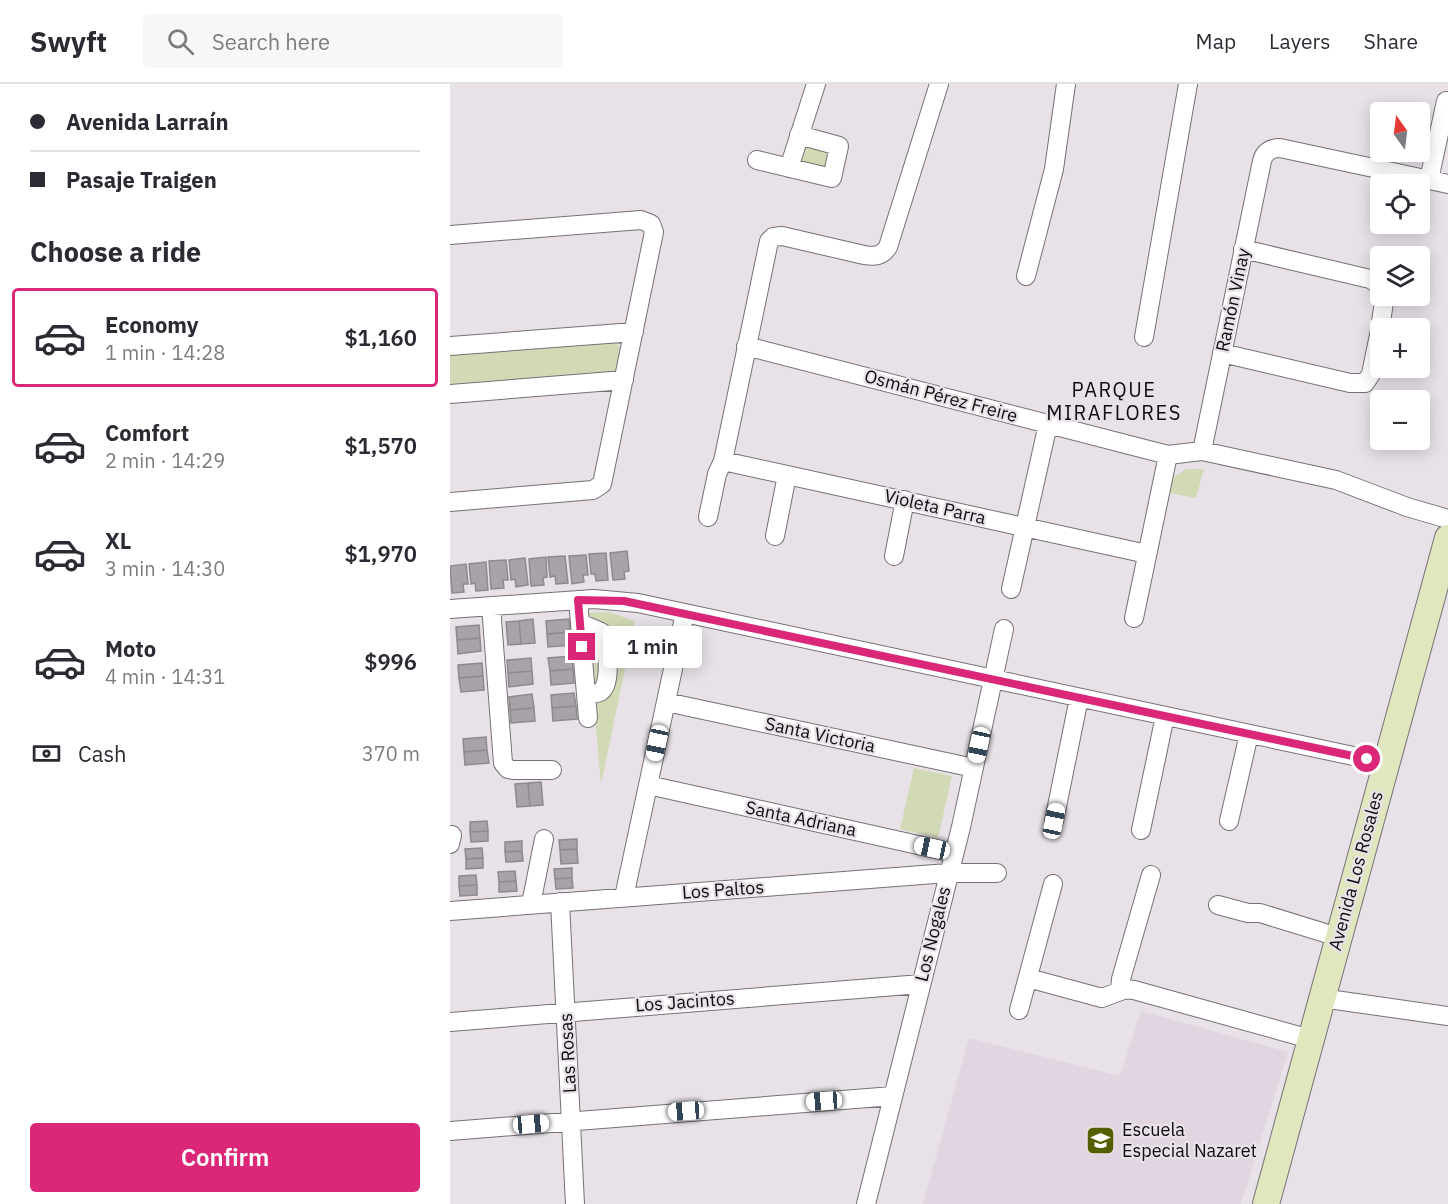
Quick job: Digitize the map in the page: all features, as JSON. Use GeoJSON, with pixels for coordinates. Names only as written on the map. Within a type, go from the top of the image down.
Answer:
{"type":"FeatureCollection","features":[{"type":"Feature","properties":{"kind":"street"},"geometry":{"type":"LineString","coordinates":[[789,168],[816,84]]}},
{"type":"Feature","properties":{"kind":"street"},"geometry":{"type":"LineString","coordinates":[[708,517],[717,474],[723,461],[769,240],[782,236],[864,255],[879,255],[888,247],[939,84]]}},
{"type":"Feature","properties":{"kind":"street"},"geometry":{"type":"LineString","coordinates":[[1026,276],[1054,169],[1066,84]]}},
{"type":"Feature","properties":{"kind":"street"},"geometry":{"type":"LineString","coordinates":[[1144,337],[1188,84]]}},
{"type":"Feature","properties":{"kind":"street"},"geometry":{"type":"LineString","coordinates":[[1430,175],[1446,101]]}},
{"type":"Feature","properties":{"kind":"street"},"geometry":{"type":"LineString","coordinates":[[757,160],[832,178],[839,146],[799,135]]}},
{"type":"Feature","properties":{"kind":"street","name":"Ramón Vinay"},"geometry":{"type":"LineString","coordinates":[[1202,451],[1262,161],[1268,151],[1280,148],[1401,174]]}},
{"type":"Feature","properties":{"kind":"street"},"geometry":{"type":"LineString","coordinates":[[1430,180],[1448,184]]}},
{"type":"Feature","properties":{"kind":"street"},"geometry":{"type":"LineString","coordinates":[[450,235],[641,220],[651,224],[654,232],[605,477],[600,487],[589,491],[450,502]]}},
{"type":"Feature","properties":{"kind":"street"},"geometry":{"type":"LineString","coordinates":[[1243,249],[1370,279]]}},
{"type":"Feature","properties":{"kind":"street"},"geometry":{"type":"LineString","coordinates":[[450,346],[634,332]]}},
{"type":"Feature","properties":{"kind":"street","name":"Osmán Pérez Freire"},"geometry":{"type":"LineString","coordinates":[[746,346],[1168,455],[1202,451],[1336,480],[1407,507],[1448,519]]}},
{"type":"Feature","properties":{"kind":"street"},"geometry":{"type":"LineString","coordinates":[[1222,353],[1350,383],[1365,383],[1370,376]]}},
{"type":"Feature","properties":{"kind":"street"},"geometry":{"type":"LineString","coordinates":[[450,394],[624,380]]}},
{"type":"Feature","properties":{"kind":"street"},"geometry":{"type":"LineString","coordinates":[[1011,589],[1048,424]]}},
{"type":"Feature","properties":{"kind":"street"},"geometry":{"type":"LineString","coordinates":[[1134,618],[1168,455]]}},
{"type":"Feature","properties":{"kind":"street","name":"Violeta Parra"},"geometry":{"type":"LineString","coordinates":[[723,461],[1147,554]]}},
{"type":"Feature","properties":{"kind":"street"},"geometry":{"type":"LineString","coordinates":[[775,536],[787,475]]}},
{"type":"Feature","properties":{"kind":"street"},"geometry":{"type":"LineString","coordinates":[[894,556],[905,500]]}},
{"type":"Feature","properties":{"kind":"street","name":"Avenida Los Rosales"},"geometry":{"type":"LineString","coordinates":[[1266,1204],[1448,538]]}},
{"type":"Feature","properties":{"kind":"street"},"geometry":{"type":"LineString","coordinates":[[450,609],[578,600],[624,601],[1386,763]]}},
{"type":"Feature","properties":{"kind":"street"},"geometry":{"type":"LineString","coordinates":[[578,600],[588,718]]}},
{"type":"Feature","properties":{"kind":"street"},"geometry":{"type":"LineString","coordinates":[[491,606],[503,763],[508,770],[552,770]]}},
{"type":"Feature","properties":{"kind":"street"},"geometry":{"type":"LineString","coordinates":[[624,897],[685,613]]}},
{"type":"Feature","properties":{"kind":"street","name":"Los Nogales"},"geometry":{"type":"LineString","coordinates":[[866,1204],[954,853],[1004,629]]}},
{"type":"Feature","properties":{"kind":"street"},"geometry":{"type":"LineString","coordinates":[[1054,821],[1079,698]]}},
{"type":"Feature","properties":{"kind":"street","name":"Santa Victoria"},"geometry":{"type":"LineString","coordinates":[[666,702],[974,768]]}},
{"type":"Feature","properties":{"kind":"street"},"geometry":{"type":"LineString","coordinates":[[1141,830],[1165,716]]}},
{"type":"Feature","properties":{"kind":"street"},"geometry":{"type":"LineString","coordinates":[[1229,821],[1249,734]]}},
{"type":"Feature","properties":{"kind":"street","name":"Santa Adriana"},"geometry":{"type":"LineString","coordinates":[[648,785],[954,853]]}},
{"type":"Feature","properties":{"kind":"street"},"geometry":{"type":"LineString","coordinates":[[531,904],[544,839]]}},
{"type":"Feature","properties":{"kind":"street","name":"Los Paltos"},"geometry":{"type":"LineString","coordinates":[[450,911],[948,873],[997,873]]}},
{"type":"Feature","properties":{"kind":"street"},"geometry":{"type":"LineString","coordinates":[[1120,992],[1121,979],[1151,875]]}},
{"type":"Feature","properties":{"kind":"street"},"geometry":{"type":"LineString","coordinates":[[1019,1010],[1053,884]]}},
{"type":"Feature","properties":{"kind":"street","name":"Las Rosas"},"geometry":{"type":"LineString","coordinates":[[560,902],[575,1204]]}},
{"type":"Feature","properties":{"kind":"street"},"geometry":{"type":"LineString","coordinates":[[1218,905],[1248,913],[1260,913],[1338,937]]}},
{"type":"Feature","properties":{"kind":"street"},"geometry":{"type":"LineString","coordinates":[[1028,978],[1102,998],[1134,990],[1310,1039]]}},
{"type":"Feature","properties":{"kind":"street","name":"Los Jacintos"},"geometry":{"type":"LineString","coordinates":[[450,1022],[921,984]]}},
{"type":"Feature","properties":{"kind":"street"},"geometry":{"type":"LineString","coordinates":[[1321,998],[1448,1016]]}},
{"type":"Feature","properties":{"kind":"street"},"geometry":{"type":"LineString","coordinates":[[450,1131],[893,1096]]}},
{"type":"Feature","properties":{"kind":"shaded area","name":"Escuela Especial Nazaret"},"geometry":{"type":"Polygon","coordinates":[[[1141,1011],[1288,1052],[1241,1204],[923,1204],[969,1038],[1120,1076],[1141,1011]]]}},
{"type":"Feature","properties":{"kind":"green space"},"geometry":{"type":"Polygon","coordinates":[[[802,144],[834,152],[829,172],[796,165],[802,144]]]}},
{"type":"Feature","properties":{"kind":"green space"},"geometry":{"type":"Polygon","coordinates":[[[613,341],[620,347],[616,371],[611,375],[450,387],[450,355],[613,341]]]}},
{"type":"Feature","properties":{"kind":"green space"},"geometry":{"type":"Polygon","coordinates":[[[1186,469],[1204,469],[1196,498],[1163,492],[1169,481],[1186,469]]]}},
{"type":"Feature","properties":{"kind":"green space"},"geometry":{"type":"Polygon","coordinates":[[[609,612],[635,621],[601,784],[586,613],[609,612]]]}},
{"type":"Feature","properties":{"kind":"green space"},"geometry":{"type":"Polygon","coordinates":[[[914,768],[952,776],[938,838],[900,829],[914,768]]]}},
{"type":"Feature","properties":{"kind":"building"},"geometry":{"type":"Polygon","coordinates":[[[627,551],[629,571],[624,572],[625,579],[613,580],[610,553],[627,551]]]}},
{"type":"Feature","properties":{"kind":"building"},"geometry":{"type":"Polygon","coordinates":[[[606,553],[608,580],[596,581],[595,574],[591,574],[589,554],[606,553]]]}},
{"type":"Feature","properties":{"kind":"building"},"geometry":{"type":"Polygon","coordinates":[[[586,555],[588,575],[583,575],[584,582],[572,584],[569,556],[586,555]]]}},
{"type":"Feature","properties":{"kind":"building"},"geometry":{"type":"Polygon","coordinates":[[[565,556],[568,583],[556,584],[555,576],[550,577],[548,557],[565,556]]]}},
{"type":"Feature","properties":{"kind":"building"},"geometry":{"type":"Polygon","coordinates":[[[546,557],[547,577],[543,578],[544,585],[531,586],[529,559],[546,557]]]}},
{"type":"Feature","properties":{"kind":"building"},"geometry":{"type":"Polygon","coordinates":[[[525,558],[528,585],[516,587],[515,579],[511,580],[509,560],[525,558]]]}},
{"type":"Feature","properties":{"kind":"building"},"geometry":{"type":"Polygon","coordinates":[[[506,560],[508,580],[503,580],[504,588],[491,589],[489,561],[506,560]]]}},
{"type":"Feature","properties":{"kind":"building"},"geometry":{"type":"Polygon","coordinates":[[[486,562],[488,590],[476,591],[475,583],[471,584],[469,564],[486,562]]]}},
{"type":"Feature","properties":{"kind":"building"},"geometry":{"type":"Polygon","coordinates":[[[466,564],[468,584],[463,584],[464,592],[452,593],[450,566],[466,564]]]}},
{"type":"Feature","properties":{"kind":"building"},"geometry":{"type":"Polygon","coordinates":[[[533,619],[535,643],[521,644],[519,621],[533,619]]]}},
{"type":"Feature","properties":{"kind":"building"},"geometry":{"type":"Polygon","coordinates":[[[569,619],[570,632],[547,634],[546,621],[569,619]]]}},
{"type":"Feature","properties":{"kind":"building"},"geometry":{"type":"Polygon","coordinates":[[[519,621],[521,644],[508,645],[506,622],[519,621]]]}},
{"type":"Feature","properties":{"kind":"building"},"geometry":{"type":"Polygon","coordinates":[[[479,625],[480,638],[457,640],[456,627],[479,625]]]}},
{"type":"Feature","properties":{"kind":"building"},"geometry":{"type":"Polygon","coordinates":[[[570,632],[572,645],[548,647],[547,634],[570,632]]]}},
{"type":"Feature","properties":{"kind":"building"},"geometry":{"type":"Polygon","coordinates":[[[480,638],[481,651],[458,654],[457,640],[480,638]]]}},
{"type":"Feature","properties":{"kind":"building"},"geometry":{"type":"Polygon","coordinates":[[[572,656],[573,669],[550,671],[548,658],[572,656]]]}},
{"type":"Feature","properties":{"kind":"building"},"geometry":{"type":"Polygon","coordinates":[[[531,658],[532,671],[508,673],[507,660],[531,658]]]}},
{"type":"Feature","properties":{"kind":"building"},"geometry":{"type":"Polygon","coordinates":[[[482,663],[483,676],[459,678],[458,665],[482,663]]]}},
{"type":"Feature","properties":{"kind":"building"},"geometry":{"type":"Polygon","coordinates":[[[573,669],[574,683],[551,685],[550,671],[573,669]]]}},
{"type":"Feature","properties":{"kind":"building"},"geometry":{"type":"Polygon","coordinates":[[[532,671],[533,684],[509,687],[508,673],[532,671]]]}},
{"type":"Feature","properties":{"kind":"building"},"geometry":{"type":"Polygon","coordinates":[[[483,676],[484,690],[461,692],[459,678],[483,676]]]}},
{"type":"Feature","properties":{"kind":"building"},"geometry":{"type":"Polygon","coordinates":[[[574,693],[576,706],[552,708],[551,695],[574,693]]]}},
{"type":"Feature","properties":{"kind":"building"},"geometry":{"type":"Polygon","coordinates":[[[532,694],[534,708],[510,710],[509,697],[532,694]]]}},
{"type":"Feature","properties":{"kind":"building"},"geometry":{"type":"Polygon","coordinates":[[[576,706],[577,719],[553,721],[552,708],[576,706]]]}},
{"type":"Feature","properties":{"kind":"building"},"geometry":{"type":"Polygon","coordinates":[[[534,708],[535,721],[511,723],[510,710],[534,708]]]}},
{"type":"Feature","properties":{"kind":"building"},"geometry":{"type":"Polygon","coordinates":[[[486,737],[487,750],[464,752],[463,739],[486,737]]]}},
{"type":"Feature","properties":{"kind":"building"},"geometry":{"type":"Polygon","coordinates":[[[487,750],[489,763],[465,765],[464,752],[487,750]]]}},
{"type":"Feature","properties":{"kind":"building"},"geometry":{"type":"Polygon","coordinates":[[[541,782],[543,805],[530,806],[528,783],[541,782]]]}},
{"type":"Feature","properties":{"kind":"building"},"geometry":{"type":"Polygon","coordinates":[[[528,783],[530,806],[517,807],[515,784],[528,783]]]}},
{"type":"Feature","properties":{"kind":"building"},"geometry":{"type":"Polygon","coordinates":[[[487,821],[488,831],[470,832],[470,822],[487,821]]]}},
{"type":"Feature","properties":{"kind":"building"},"geometry":{"type":"Polygon","coordinates":[[[488,831],[488,841],[471,842],[470,832],[488,831]]]}},
{"type":"Feature","properties":{"kind":"building"},"geometry":{"type":"Polygon","coordinates":[[[577,839],[577,849],[560,850],[559,840],[577,839]]]}},
{"type":"Feature","properties":{"kind":"building"},"geometry":{"type":"Polygon","coordinates":[[[522,841],[522,851],[505,852],[505,842],[522,841]]]}},
{"type":"Feature","properties":{"kind":"building"},"geometry":{"type":"Polygon","coordinates":[[[482,848],[483,858],[466,859],[465,849],[482,848]]]}},
{"type":"Feature","properties":{"kind":"building"},"geometry":{"type":"Polygon","coordinates":[[[577,849],[578,863],[561,864],[560,850],[577,849]]]}},
{"type":"Feature","properties":{"kind":"building"},"geometry":{"type":"Polygon","coordinates":[[[522,851],[523,861],[506,862],[505,852],[522,851]]]}},
{"type":"Feature","properties":{"kind":"building"},"geometry":{"type":"Polygon","coordinates":[[[483,858],[483,868],[466,869],[466,859],[483,858]]]}},
{"type":"Feature","properties":{"kind":"building"},"geometry":{"type":"Polygon","coordinates":[[[572,868],[572,878],[555,879],[554,869],[572,868]]]}},
{"type":"Feature","properties":{"kind":"building"},"geometry":{"type":"Polygon","coordinates":[[[515,871],[516,881],[499,882],[498,872],[515,871]]]}},
{"type":"Feature","properties":{"kind":"building"},"geometry":{"type":"Polygon","coordinates":[[[476,875],[477,885],[459,886],[459,876],[476,875]]]}},
{"type":"Feature","properties":{"kind":"building"},"geometry":{"type":"Polygon","coordinates":[[[572,878],[573,888],[556,889],[555,879],[572,878]]]}},
{"type":"Feature","properties":{"kind":"building"},"geometry":{"type":"Polygon","coordinates":[[[516,881],[517,891],[499,892],[499,882],[516,881]]]}},
{"type":"Feature","properties":{"kind":"building"},"geometry":{"type":"Polygon","coordinates":[[[477,885],[477,895],[460,896],[459,886],[477,885]]]}},
{"type":"Feature","properties":{"kind":"place","name":"Escuela Especial Nazaret"},"geometry":{"type":"Point","coordinates":[1101,1140]}},
{"type":"Feature","properties":{"kind":"district","name":"PARQUE MIRAFLORES"},"geometry":{"type":"Point","coordinates":[1114,402]}},
{"type":"Feature","properties":{"kind":"route"},"geometry":{"type":"LineString","coordinates":[[582,647],[578,600],[624,601],[1367,759]]}}]}
